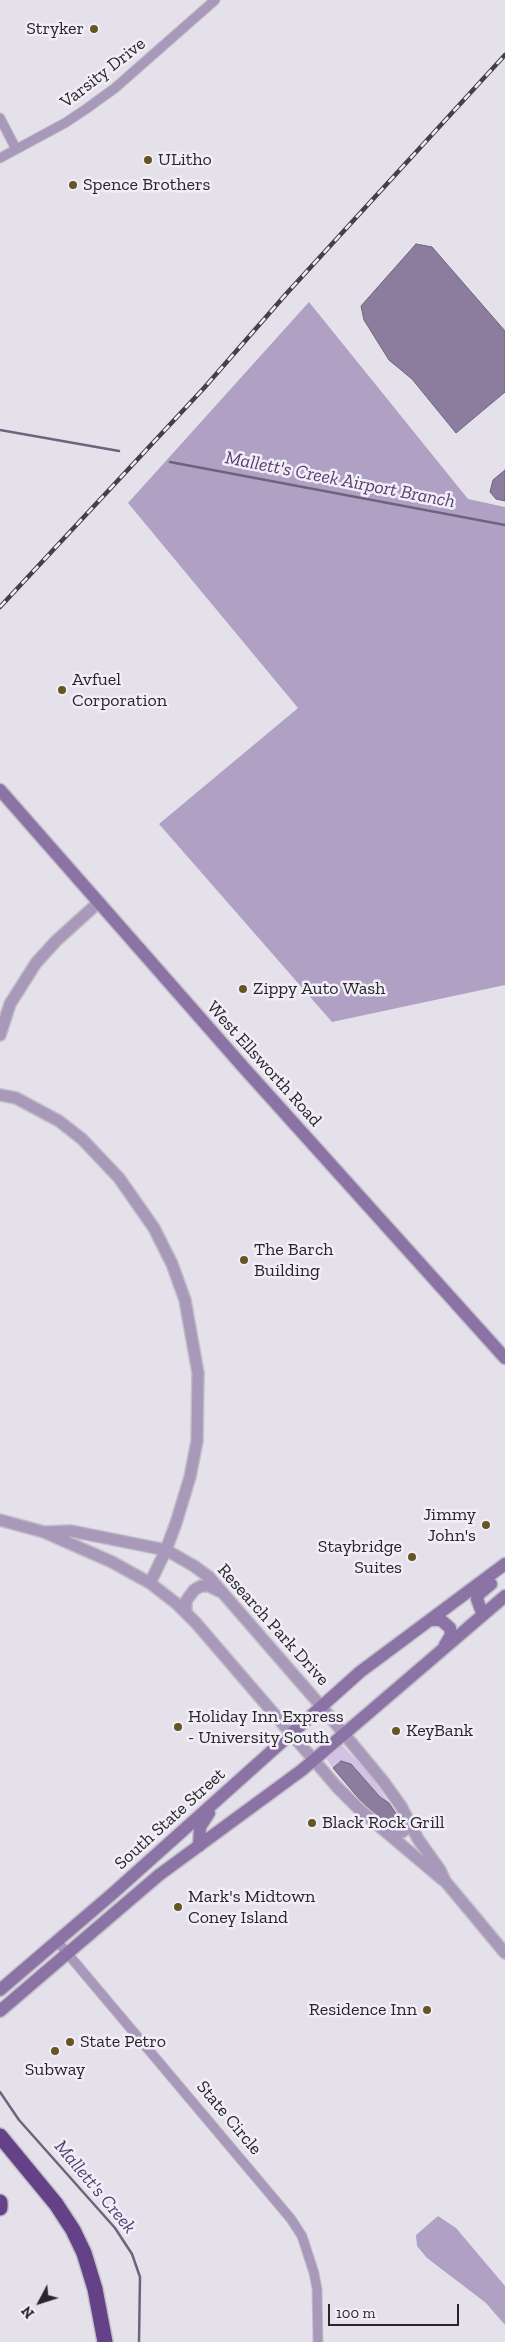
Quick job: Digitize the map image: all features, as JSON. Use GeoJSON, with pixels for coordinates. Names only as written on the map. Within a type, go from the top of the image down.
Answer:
{"type":"FeatureCollection","features":[{"type":"Feature","properties":{"kind":"highway"},"geometry":{"type":"LineString","coordinates":[[0,2136],[56,2204],[73,2230],[84,2253],[95,2289],[105,2342]]}},
{"type":"Feature","properties":{"kind":"highway"},"geometry":{"type":"LineString","coordinates":[[0,2202],[0,2208]]}},
{"type":"Feature","properties":{"kind":"main road","name":"West Ellsworth Road"},"geometry":{"type":"LineString","coordinates":[[0,790],[245,1070],[505,1358]]}},
{"type":"Feature","properties":{"kind":"main road","name":"South State Street"},"geometry":{"type":"LineString","coordinates":[[0,1990],[369,1664],[505,1564]]}},
{"type":"Feature","properties":{"kind":"main road"},"geometry":{"type":"LineString","coordinates":[[484,1614],[478,1605],[479,1594],[505,1574]]}},
{"type":"Feature","properties":{"kind":"main road","name":"South State Street"},"geometry":{"type":"LineString","coordinates":[[0,2011],[124,1904],[314,1760],[505,1596]]}},
{"type":"Feature","properties":{"kind":"main road"},"geometry":{"type":"LineString","coordinates":[[430,1620],[441,1620],[450,1628],[450,1640],[442,1649]]}},
{"type":"Feature","properties":{"kind":"main road"},"geometry":{"type":"LineString","coordinates":[[199,1846],[200,1827],[208,1814],[232,1792],[258,1763]]}},
{"type":"Feature","properties":{"kind":"street","name":"Varsity Drive"},"geometry":{"type":"LineString","coordinates":[[0,158],[65,123],[101,98],[216,0]]}},
{"type":"Feature","properties":{"kind":"street"},"geometry":{"type":"LineString","coordinates":[[0,118],[16,149]]}},
{"type":"Feature","properties":{"kind":"street"},"geometry":{"type":"LineString","coordinates":[[0,1035],[10,1004],[36,963],[56,940],[99,902]]}},
{"type":"Feature","properties":{"kind":"street"},"geometry":{"type":"LineString","coordinates":[[0,1095],[16,1098],[40,1109],[59,1121],[98,1154],[120,1178],[138,1202],[172,1264],[185,1300],[198,1373],[197,1441],[193,1466],[166,1550],[150,1583]]}},
{"type":"Feature","properties":{"kind":"street","name":"Research Park Drive"},"geometry":{"type":"LineString","coordinates":[[0,1520],[44,1532],[112,1562],[150,1583],[186,1613],[360,1810]]}},
{"type":"Feature","properties":{"kind":"street","name":"Research Park Drive"},"geometry":{"type":"LineString","coordinates":[[44,1532],[71,1531],[166,1550],[194,1566],[222,1592],[383,1781],[445,1881]]}},
{"type":"Feature","properties":{"kind":"street"},"geometry":{"type":"LineString","coordinates":[[186,1613],[188,1596],[201,1586],[209,1586],[222,1592]]}},
{"type":"Feature","properties":{"kind":"street"},"geometry":{"type":"LineString","coordinates":[[360,1810],[371,1814],[396,1833],[406,1829],[408,1820]]}},
{"type":"Feature","properties":{"kind":"street"},"geometry":{"type":"LineString","coordinates":[[360,1810],[445,1881],[505,1953]]}},
{"type":"Feature","properties":{"kind":"street","name":"State Circle"},"geometry":{"type":"LineString","coordinates":[[57,1941],[291,2218],[302,2236],[314,2273],[318,2342]]}},
{"type":"Feature","properties":{"kind":"street"},"geometry":{"type":"LineString","coordinates":[[28,1966],[38,1977]]}},
{"type":"Feature","properties":{"kind":"shaded area"},"geometry":{"type":"Polygon","coordinates":[[[416,244],[432,247],[505,331],[505,392],[456,433],[412,379],[389,360],[364,320],[361,306],[416,244]]]}},
{"type":"Feature","properties":{"kind":"shaded area"},"geometry":{"type":"Polygon","coordinates":[[[309,302],[468,499],[505,507],[505,985],[332,1022],[159,824],[298,708],[128,503],[309,302]]]}},
{"type":"Feature","properties":{"kind":"shaded area"},"geometry":{"type":"Polygon","coordinates":[[[505,470],[505,501],[496,499],[490,492],[493,480],[505,470]]]}},
{"type":"Feature","properties":{"kind":"shaded area"},"geometry":{"type":"Polygon","coordinates":[[[340,1743],[372,1777],[389,1803],[380,1797],[351,1764],[341,1761],[333,1768],[325,1756],[340,1743]]]}},
{"type":"Feature","properties":{"kind":"shaded area"},"geometry":{"type":"Polygon","coordinates":[[[341,1761],[351,1764],[380,1797],[389,1803],[399,1818],[399,1826],[390,1826],[366,1807],[333,1768],[341,1761]]]}},
{"type":"Feature","properties":{"kind":"shaded area"},"geometry":{"type":"Polygon","coordinates":[[[438,2216],[456,2228],[505,2286],[505,2325],[486,2303],[427,2258],[417,2246],[416,2235],[438,2216]]]}},
{"type":"Feature","properties":{"kind":"waterway","name":"Mallett's Creek Airport Branch"},"geometry":{"type":"LineString","coordinates":[[0,430],[119,451]]}},
{"type":"Feature","properties":{"kind":"waterway","name":"Mallett's Creek Airport Branch"},"geometry":{"type":"LineString","coordinates":[[170,462],[505,525]]}},
{"type":"Feature","properties":{"kind":"waterway","name":"Mallett's Creek"},"geometry":{"type":"LineString","coordinates":[[0,2092],[19,2120],[115,2228],[132,2254],[140,2277],[139,2342]]}},
{"type":"Feature","properties":{"kind":"railway"},"geometry":{"type":"LineString","coordinates":[[0,607],[204,388],[287,293],[505,55]]}},
{"type":"Feature","properties":{"kind":"place","name":"Stryker"},"geometry":{"type":"Point","coordinates":[94,29]}},
{"type":"Feature","properties":{"kind":"place","name":"ULitho"},"geometry":{"type":"Point","coordinates":[148,160]}},
{"type":"Feature","properties":{"kind":"place","name":"Spence Brothers"},"geometry":{"type":"Point","coordinates":[73,185]}},
{"type":"Feature","properties":{"kind":"place","name":"Avfuel Corporation"},"geometry":{"type":"Point","coordinates":[62,690]}},
{"type":"Feature","properties":{"kind":"place","name":"Zippy Auto Wash"},"geometry":{"type":"Point","coordinates":[243,989]}},
{"type":"Feature","properties":{"kind":"place","name":"The Barch Building"},"geometry":{"type":"Point","coordinates":[244,1260]}},
{"type":"Feature","properties":{"kind":"place","name":"Jimmy John's"},"geometry":{"type":"Point","coordinates":[486,1525]}},
{"type":"Feature","properties":{"kind":"place","name":"Staybridge Suites"},"geometry":{"type":"Point","coordinates":[412,1557]}},
{"type":"Feature","properties":{"kind":"place","name":"Holiday Inn Express - University South"},"geometry":{"type":"Point","coordinates":[178,1727]}},
{"type":"Feature","properties":{"kind":"place","name":"KeyBank"},"geometry":{"type":"Point","coordinates":[396,1731]}},
{"type":"Feature","properties":{"kind":"place","name":"Black Rock Grill"},"geometry":{"type":"Point","coordinates":[312,1823]}},
{"type":"Feature","properties":{"kind":"place","name":"Mark's Midtown Coney Island"},"geometry":{"type":"Point","coordinates":[178,1907]}},
{"type":"Feature","properties":{"kind":"place","name":"Residence Inn"},"geometry":{"type":"Point","coordinates":[427,2010]}},
{"type":"Feature","properties":{"kind":"place","name":"State Petro"},"geometry":{"type":"Point","coordinates":[70,2042]}},
{"type":"Feature","properties":{"kind":"place","name":"Subway"},"geometry":{"type":"Point","coordinates":[55,2051]}}]}
